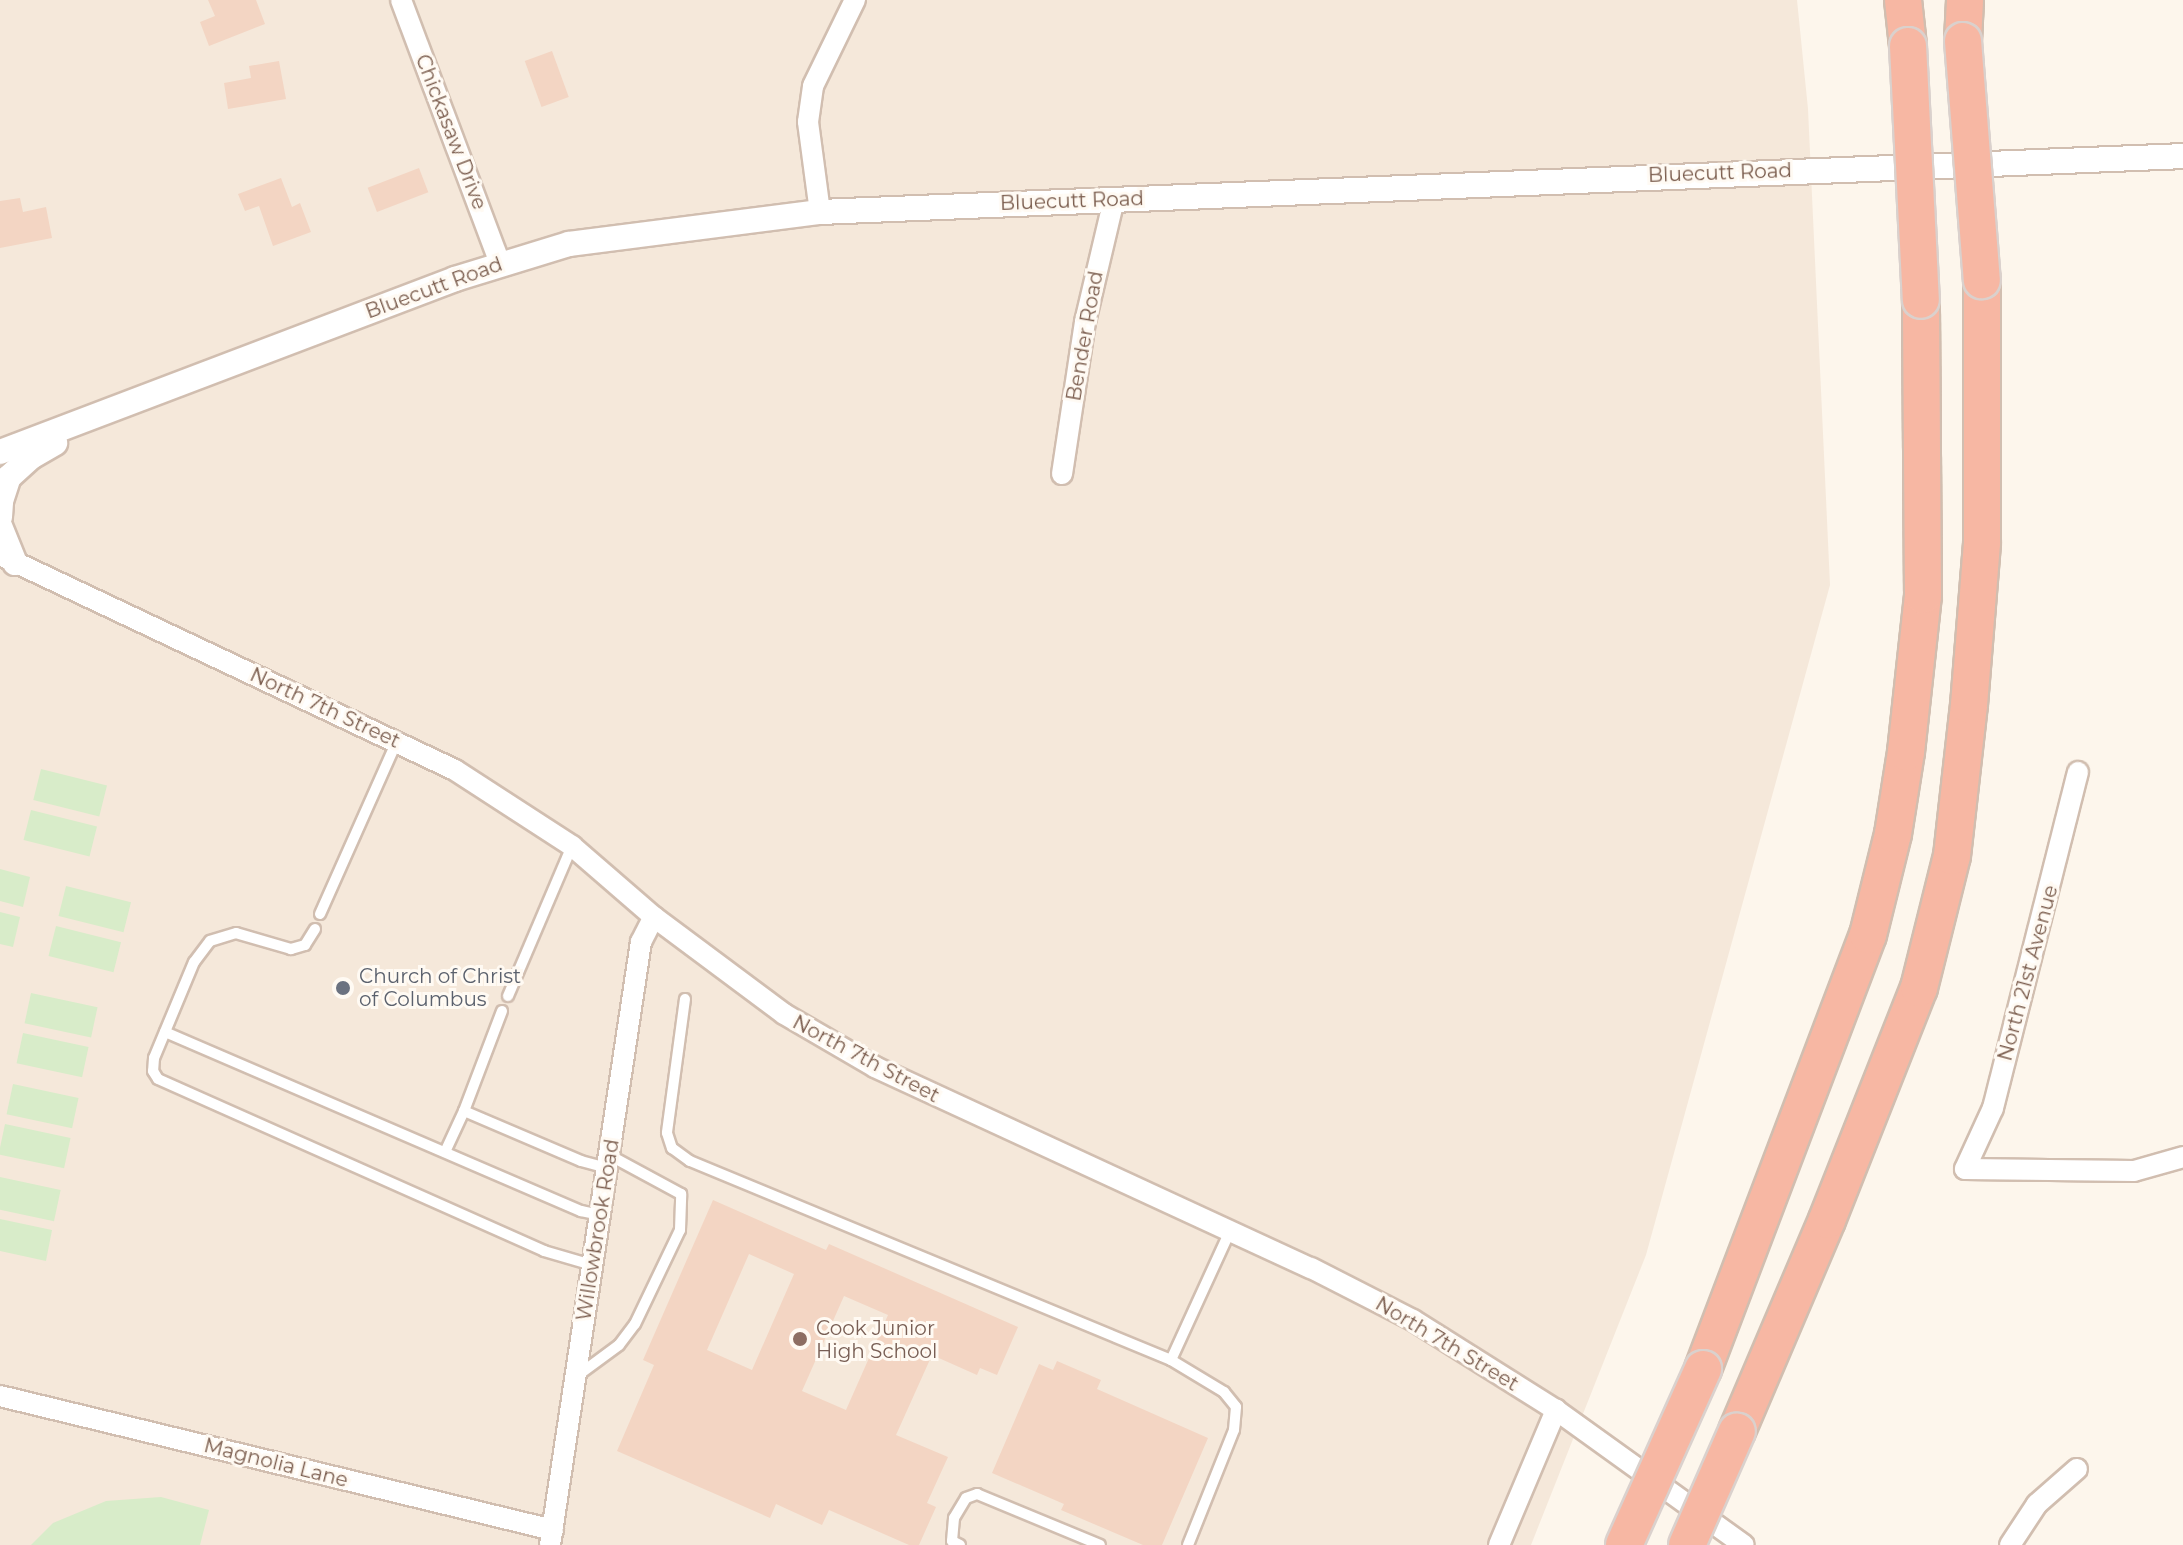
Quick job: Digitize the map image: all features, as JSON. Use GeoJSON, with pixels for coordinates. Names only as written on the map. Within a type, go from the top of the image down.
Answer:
{"type":"FeatureCollection","features":[{"type":"Feature","properties":{"kind":"highway"},"geometry":{"type":"LineString","coordinates":[[1624,1545],[1703,1369],[1868,935],[1893,834],[1906,752],[1923,595],[1921,300],[1904,0]]}},
{"type":"Feature","properties":{"kind":"highway"},"geometry":{"type":"LineString","coordinates":[[1687,1545],[1827,1220],[1919,988],[1952,856],[1969,705],[1982,542],[1982,280],[1963,41],[1963,0]]}},
{"type":"Feature","properties":{"kind":"street","name":"Chickasaw Drive"},"geometry":{"type":"LineString","coordinates":[[401,0],[500,264]]}},
{"type":"Feature","properties":{"kind":"street"},"geometry":{"type":"LineString","coordinates":[[820,212],[808,122],[813,86],[855,0]]}},
{"type":"Feature","properties":{"kind":"street","name":"Bluecutt Road"},"geometry":{"type":"LineString","coordinates":[[0,452],[500,264],[569,244],[820,212],[2183,156]]}},
{"type":"Feature","properties":{"kind":"street","name":"Bender Road"},"geometry":{"type":"LineString","coordinates":[[1062,474],[1085,322],[1114,199]]}},
{"type":"Feature","properties":{"kind":"street"},"geometry":{"type":"LineString","coordinates":[[0,517],[1,501],[9,477],[31,457],[138,398]]}},
{"type":"Feature","properties":{"kind":"street"},"geometry":{"type":"LineString","coordinates":[[0,526],[8,559]]}},
{"type":"Feature","properties":{"kind":"street","name":"North 7th Street"},"geometry":{"type":"LineString","coordinates":[[8,559],[397,741],[467,777],[572,846],[654,917],[784,1014],[875,1067],[1230,1231],[1413,1320],[1556,1410],[1744,1545]]}},
{"type":"Feature","properties":{"kind":"street","name":"North 21st Avenue"},"geometry":{"type":"LineString","coordinates":[[2078,772],[1993,1108],[1965,1169],[2134,1171],[2183,1157]]}},
{"type":"Feature","properties":{"kind":"street","name":"Willowbrook Road"},"geometry":{"type":"LineString","coordinates":[[551,1537],[641,942],[654,917]]}},
{"type":"Feature","properties":{"kind":"street","name":"Magnolia Lane"},"geometry":{"type":"LineString","coordinates":[[0,1396],[551,1537]]}},
{"type":"Feature","properties":{"kind":"street"},"geometry":{"type":"LineString","coordinates":[[1499,1545],[1556,1410]]}},
{"type":"Feature","properties":{"kind":"street"},"geometry":{"type":"LineString","coordinates":[[2010,1545],[2037,1504],[2077,1469]]}},
{"type":"Feature","properties":{"kind":"lane"},"geometry":{"type":"LineString","coordinates":[[320,914],[397,741]]}},
{"type":"Feature","properties":{"kind":"lane"},"geometry":{"type":"LineString","coordinates":[[508,996],[572,846]]}},
{"type":"Feature","properties":{"kind":"lane"},"geometry":{"type":"LineString","coordinates":[[315,929],[305,945],[291,949],[236,933],[210,941],[194,962],[154,1058],[153,1071],[158,1079],[544,1251],[592,1265]]}},
{"type":"Feature","properties":{"kind":"lane"},"geometry":{"type":"LineString","coordinates":[[685,999],[667,1133],[672,1148],[690,1161],[1171,1360],[1224,1392],[1236,1407],[1234,1430],[1188,1545]]}},
{"type":"Feature","properties":{"kind":"lane"},"geometry":{"type":"LineString","coordinates":[[445,1152],[502,1011]]}},
{"type":"Feature","properties":{"kind":"lane"},"geometry":{"type":"LineString","coordinates":[[165,1032],[581,1211],[600,1215]]}},
{"type":"Feature","properties":{"kind":"lane"},"geometry":{"type":"LineString","coordinates":[[464,1111],[581,1161],[608,1161],[681,1194],[680,1230],[635,1324],[619,1345],[575,1377]]}},
{"type":"Feature","properties":{"kind":"lane"},"geometry":{"type":"LineString","coordinates":[[1171,1360],[1230,1231]]}},
{"type":"Feature","properties":{"kind":"lane"},"geometry":{"type":"LineString","coordinates":[[960,1545],[952,1541],[954,1518],[966,1498],[977,1494],[1100,1545]]}},
{"type":"Feature","properties":{"kind":"shaded area"},"geometry":{"type":"Polygon","coordinates":[[[0,0],[1797,0],[1808,109],[1830,585],[1646,1255],[1531,1545],[0,1545],[0,0]]]}},
{"type":"Feature","properties":{"kind":"green space"},"geometry":{"type":"Polygon","coordinates":[[[41,769],[107,785],[99,817],[33,800],[41,769]]]}},
{"type":"Feature","properties":{"kind":"green space"},"geometry":{"type":"Polygon","coordinates":[[[31,810],[97,826],[89,857],[24,840],[31,810]]]}},
{"type":"Feature","properties":{"kind":"green space"},"geometry":{"type":"Polygon","coordinates":[[[0,869],[30,877],[23,907],[0,901],[0,869]]]}},
{"type":"Feature","properties":{"kind":"green space"},"geometry":{"type":"Polygon","coordinates":[[[66,886],[131,902],[124,932],[59,916],[66,886]]]}},
{"type":"Feature","properties":{"kind":"green space"},"geometry":{"type":"Polygon","coordinates":[[[0,912],[20,917],[13,947],[0,944],[0,912]]]}},
{"type":"Feature","properties":{"kind":"green space"},"geometry":{"type":"Polygon","coordinates":[[[56,926],[121,942],[114,972],[49,956],[56,926]]]}},
{"type":"Feature","properties":{"kind":"green space"},"geometry":{"type":"Polygon","coordinates":[[[31,993],[98,1007],[91,1037],[25,1023],[31,993]]]}},
{"type":"Feature","properties":{"kind":"green space"},"geometry":{"type":"Polygon","coordinates":[[[23,1033],[89,1047],[82,1077],[17,1063],[23,1033]]]}},
{"type":"Feature","properties":{"kind":"green space"},"geometry":{"type":"Polygon","coordinates":[[[13,1084],[79,1098],[72,1128],[7,1114],[13,1084]]]}},
{"type":"Feature","properties":{"kind":"green space"},"geometry":{"type":"Polygon","coordinates":[[[5,1124],[71,1138],[64,1168],[0,1155],[5,1124]]]}},
{"type":"Feature","properties":{"kind":"green space"},"geometry":{"type":"Polygon","coordinates":[[[0,1177],[61,1190],[54,1221],[0,1210],[0,1177]]]}},
{"type":"Feature","properties":{"kind":"green space"},"geometry":{"type":"Polygon","coordinates":[[[0,1219],[52,1230],[46,1261],[0,1251],[0,1219]]]}},
{"type":"Feature","properties":{"kind":"green space"},"geometry":{"type":"Polygon","coordinates":[[[161,1497],[209,1510],[200,1545],[31,1545],[53,1523],[106,1501],[161,1497]]]}},
{"type":"Feature","properties":{"kind":"building"},"geometry":{"type":"Polygon","coordinates":[[[208,0],[256,0],[265,24],[209,46],[200,22],[215,16],[208,0]]]}},
{"type":"Feature","properties":{"kind":"building"},"geometry":{"type":"Polygon","coordinates":[[[552,51],[569,97],[542,107],[525,61],[552,51]]]}},
{"type":"Feature","properties":{"kind":"building"},"geometry":{"type":"Polygon","coordinates":[[[279,61],[286,99],[228,109],[224,83],[251,78],[249,66],[279,61]]]}},
{"type":"Feature","properties":{"kind":"building"},"geometry":{"type":"Polygon","coordinates":[[[419,168],[428,192],[377,212],[368,188],[419,168]]]}},
{"type":"Feature","properties":{"kind":"building"},"geometry":{"type":"Polygon","coordinates":[[[281,178],[292,207],[300,203],[311,232],[273,246],[259,206],[245,211],[238,194],[281,178]]]}},
{"type":"Feature","properties":{"kind":"building"},"geometry":{"type":"Polygon","coordinates":[[[20,198],[23,212],[46,207],[52,238],[0,248],[0,201],[20,198]]]}},
{"type":"Feature","properties":{"kind":"building"},"geometry":{"type":"Polygon","coordinates":[[[713,1200],[826,1250],[829,1244],[1018,1327],[997,1375],[980,1368],[977,1375],[932,1355],[896,1435],[948,1457],[927,1503],[936,1507],[919,1545],[909,1545],[829,1510],[822,1525],[776,1504],[770,1518],[617,1451],[654,1365],[643,1360],[713,1200]],[[749,1254],[707,1350],[752,1370],[794,1274],[749,1254]],[[844,1296],[802,1391],[846,1410],[888,1315],[844,1296]]]}},
{"type":"Feature","properties":{"kind":"building"},"geometry":{"type":"Polygon","coordinates":[[[1057,1361],[1101,1380],[1097,1389],[1208,1438],[1162,1545],[1143,1545],[1061,1510],[1064,1504],[992,1473],[1039,1364],[1053,1370],[1057,1361]]]}},
{"type":"Feature","properties":{"kind":"place","name":"Church of Christ of Columbus"},"geometry":{"type":"Point","coordinates":[343,988]}},
{"type":"Feature","properties":{"kind":"place","name":"Cook Junior High School"},"geometry":{"type":"Point","coordinates":[800,1339]}}]}
